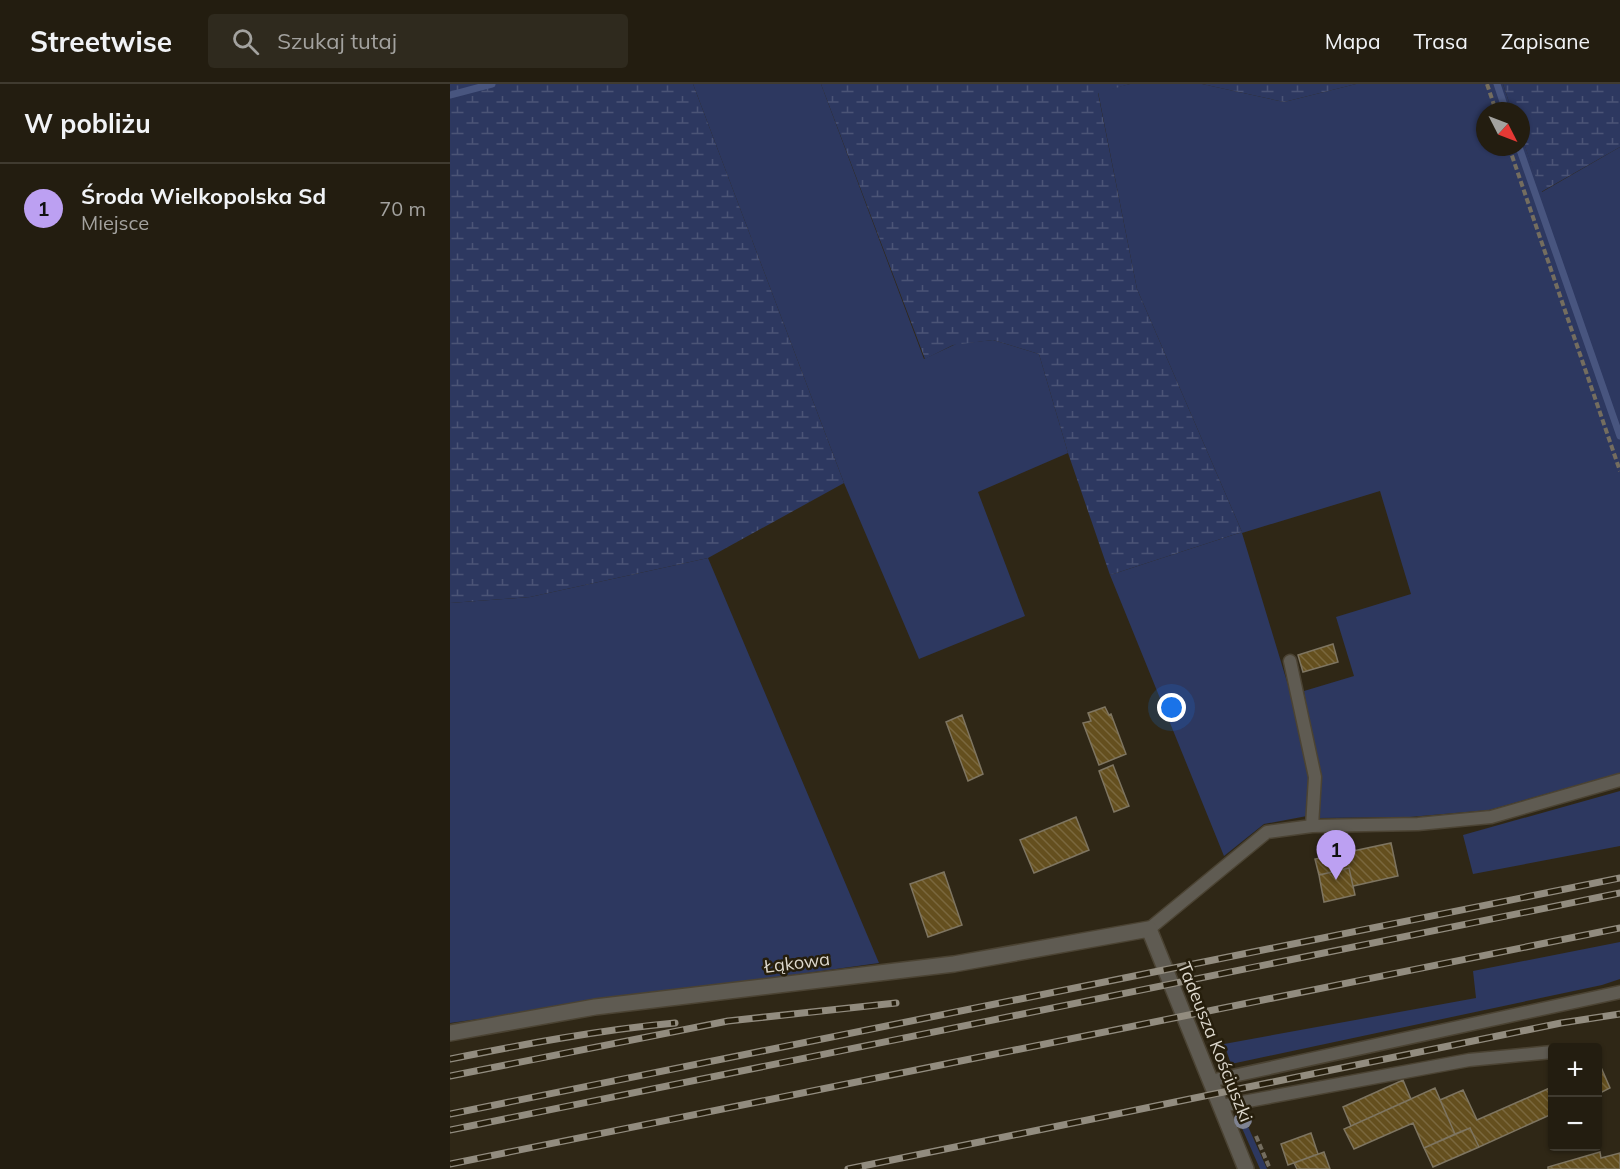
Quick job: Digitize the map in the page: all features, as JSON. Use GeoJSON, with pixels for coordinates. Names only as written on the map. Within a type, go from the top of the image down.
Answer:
{"type":"FeatureCollection","features":[{"type":"Feature","properties":{"kind":"street","name":"Łąkowa"},"geometry":{"type":"LineString","coordinates":[[450,1033],[595,1007],[954,964],[1149,929]]}},
{"type":"Feature","properties":{"kind":"street","name":"Tadeusza Kościuszki"},"geometry":{"type":"LineString","coordinates":[[1149,929],[1246,1169]]}},
{"type":"Feature","properties":{"kind":"lane"},"geometry":{"type":"LineString","coordinates":[[1290,661],[1315,777],[1312,826]]}},
{"type":"Feature","properties":{"kind":"lane"},"geometry":{"type":"LineString","coordinates":[[1149,929],[1267,832],[1312,826],[1418,824],[1491,817],[1620,780]]}},
{"type":"Feature","properties":{"kind":"lane"},"geometry":{"type":"LineString","coordinates":[[1210,1081],[1620,992]]}},
{"type":"Feature","properties":{"kind":"lane"},"geometry":{"type":"LineString","coordinates":[[1221,1106],[1469,1060],[1548,1052]]}},
{"type":"Feature","properties":{"kind":"path"},"geometry":{"type":"LineString","coordinates":[[1487,84],[1493,102]]}},
{"type":"Feature","properties":{"kind":"path"},"geometry":{"type":"LineString","coordinates":[[1512,156],[1620,471]]}},
{"type":"Feature","properties":{"kind":"green space"},"geometry":{"type":"Polygon","coordinates":[[[450,84],[693,84],[844,483],[708,558],[530,597],[450,603],[450,84]]]}},
{"type":"Feature","properties":{"kind":"green space"},"geometry":{"type":"Polygon","coordinates":[[[693,84],[821,84],[924,359],[956,344],[993,340],[1039,354],[1068,453],[978,492],[1025,616],[919,659],[844,483],[693,84]]]}},
{"type":"Feature","properties":{"kind":"green space"},"geometry":{"type":"Polygon","coordinates":[[[821,84],[1130,84],[1098,93],[1137,289],[1242,532],[1110,575],[1068,453],[1039,354],[993,340],[953,345],[925,359],[821,84]]]}},
{"type":"Feature","properties":{"kind":"green space"},"geometry":{"type":"Polygon","coordinates":[[[1130,84],[1202,84],[1284,102],[1356,84],[1503,84],[1509,102],[1476,102],[1476,156],[1529,156],[1542,192],[1620,147],[1620,773],[1489,810],[1410,817],[1318,818],[1319,778],[1304,691],[1354,676],[1336,617],[1411,594],[1380,491],[1242,533],[1291,695],[1309,778],[1307,816],[1264,824],[1224,856],[1110,575],[1242,532],[1137,289],[1098,92],[1130,84]]]}},
{"type":"Feature","properties":{"kind":"green space"},"geometry":{"type":"Polygon","coordinates":[[[1202,84],[1356,84],[1284,102],[1202,84]]]}},
{"type":"Feature","properties":{"kind":"green space"},"geometry":{"type":"Polygon","coordinates":[[[1503,84],[1620,84],[1620,147],[1541,192],[1528,156],[1530,102],[1509,102],[1503,84]]]}},
{"type":"Feature","properties":{"kind":"green space"},"geometry":{"type":"Polygon","coordinates":[[[708,558],[879,963],[450,1023],[450,603],[530,597],[708,558]]]}},
{"type":"Feature","properties":{"kind":"green space"},"geometry":{"type":"Polygon","coordinates":[[[1620,791],[1620,846],[1473,874],[1463,835],[1620,791]]]}},
{"type":"Feature","properties":{"kind":"green space"},"geometry":{"type":"Polygon","coordinates":[[[1620,942],[1620,979],[1602,985],[1231,1064],[1224,1044],[1476,998],[1473,971],[1620,942]]]}},
{"type":"Feature","properties":{"kind":"green space"},"geometry":{"type":"Polygon","coordinates":[[[1242,1113],[1267,1169],[1260,1169],[1238,1119],[1242,1113]]]}},
{"type":"Feature","properties":{"kind":"building"},"geometry":{"type":"Polygon","coordinates":[[[1333,644],[1338,662],[1303,672],[1298,655],[1333,644]]]}},
{"type":"Feature","properties":{"kind":"building"},"geometry":{"type":"Polygon","coordinates":[[[1105,707],[1109,715],[1111,714],[1126,754],[1099,765],[1083,723],[1091,721],[1088,713],[1105,707]]]}},
{"type":"Feature","properties":{"kind":"building"},"geometry":{"type":"Polygon","coordinates":[[[962,715],[983,774],[968,781],[946,722],[962,715]]]}},
{"type":"Feature","properties":{"kind":"building"},"geometry":{"type":"Polygon","coordinates":[[[1113,765],[1129,806],[1114,812],[1099,771],[1113,765]]]}},
{"type":"Feature","properties":{"kind":"building"},"geometry":{"type":"Polygon","coordinates":[[[1076,817],[1089,850],[1034,873],[1020,840],[1076,817]]]}},
{"type":"Feature","properties":{"kind":"building"},"geometry":{"type":"Polygon","coordinates":[[[1391,843],[1398,876],[1353,886],[1349,868],[1319,875],[1315,859],[1391,843]]]}},
{"type":"Feature","properties":{"kind":"building"},"geometry":{"type":"Polygon","coordinates":[[[1349,868],[1355,895],[1324,902],[1319,875],[1349,868]]]}},
{"type":"Feature","properties":{"kind":"building"},"geometry":{"type":"Polygon","coordinates":[[[944,872],[962,925],[928,937],[910,884],[944,872]]]}},
{"type":"Feature","properties":{"kind":"building"},"geometry":{"type":"Polygon","coordinates":[[[1602,1070],[1610,1088],[1602,1092],[1602,1070]]]}},
{"type":"Feature","properties":{"kind":"building"},"geometry":{"type":"Polygon","coordinates":[[[1403,1080],[1411,1099],[1351,1126],[1343,1107],[1403,1080]]]}},
{"type":"Feature","properties":{"kind":"building"},"geometry":{"type":"Polygon","coordinates":[[[1435,1088],[1455,1134],[1424,1148],[1413,1123],[1354,1149],[1344,1129],[1435,1088]]]}},
{"type":"Feature","properties":{"kind":"building"},"geometry":{"type":"Polygon","coordinates":[[[1548,1089],[1548,1116],[1479,1147],[1470,1128],[1455,1134],[1440,1100],[1463,1090],[1477,1120],[1548,1089]]]}},
{"type":"Feature","properties":{"kind":"building"},"geometry":{"type":"Polygon","coordinates":[[[1470,1128],[1479,1147],[1433,1167],[1424,1148],[1470,1128]]]}},
{"type":"Feature","properties":{"kind":"building"},"geometry":{"type":"Polygon","coordinates":[[[1311,1133],[1318,1154],[1288,1165],[1281,1144],[1311,1133]]]}},
{"type":"Feature","properties":{"kind":"building"},"geometry":{"type":"Polygon","coordinates":[[[1324,1152],[1330,1169],[1297,1169],[1294,1163],[1324,1152]]]}},
{"type":"Feature","properties":{"kind":"building"},"geometry":{"type":"Polygon","coordinates":[[[1600,1152],[1601,1158],[1620,1153],[1620,1169],[1548,1169],[1548,1167],[1600,1152]]]}},
{"type":"Feature","properties":{"kind":"waterway"},"geometry":{"type":"LineString","coordinates":[[450,95],[492,84]]}},
{"type":"Feature","properties":{"kind":"waterway"},"geometry":{"type":"LineString","coordinates":[[1497,84],[1503,102]]}},
{"type":"Feature","properties":{"kind":"waterway"},"geometry":{"type":"LineString","coordinates":[[1522,156],[1620,436]]}},
{"type":"Feature","properties":{"kind":"railway"},"geometry":{"type":"LineString","coordinates":[[450,1114],[1620,878]]}},
{"type":"Feature","properties":{"kind":"railway"},"geometry":{"type":"LineString","coordinates":[[450,1130],[1620,893]]}},
{"type":"Feature","properties":{"kind":"railway"},"geometry":{"type":"LineString","coordinates":[[450,1164],[1620,928]]}},
{"type":"Feature","properties":{"kind":"railway"},"geometry":{"type":"LineString","coordinates":[[450,1076],[728,1021],[896,1003]]}},
{"type":"Feature","properties":{"kind":"railway"},"geometry":{"type":"LineString","coordinates":[[848,1169],[1561,1023],[1620,1014]]}},
{"type":"Feature","properties":{"kind":"railway"},"geometry":{"type":"LineString","coordinates":[[450,1059],[618,1029],[675,1023]]}},
{"type":"Feature","properties":{"kind":"place","name":"Środa Wielkopolska Sd"},"geometry":{"type":"Point","coordinates":[1336,880]}}]}
